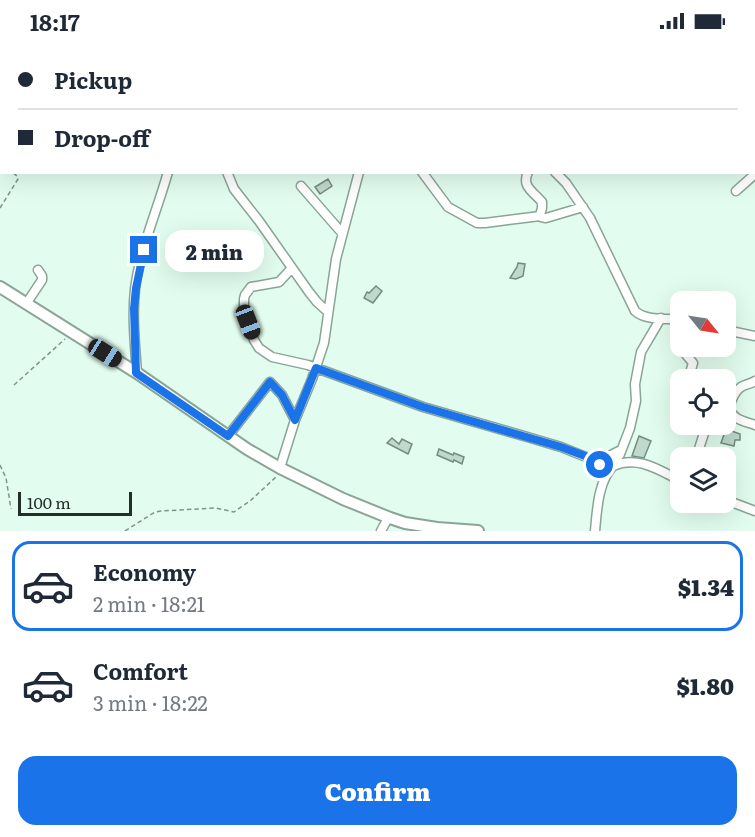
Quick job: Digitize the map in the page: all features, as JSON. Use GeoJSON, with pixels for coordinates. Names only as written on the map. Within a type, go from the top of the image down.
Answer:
{"type":"FeatureCollection","features":[{"type":"Feature","properties":{"kind":"street"},"geometry":{"type":"LineString","coordinates":[[136,373],[134,309],[136,288],[144,250],[167,174]]}},
{"type":"Feature","properties":{"kind":"street"},"geometry":{"type":"LineString","coordinates":[[228,174],[234,189],[317,303],[328,312]]}},
{"type":"Feature","properties":{"kind":"street"},"geometry":{"type":"LineString","coordinates":[[281,469],[295,420],[324,343],[332,282],[342,233],[358,174]]}},
{"type":"Feature","properties":{"kind":"street"},"geometry":{"type":"LineString","coordinates":[[423,174],[448,207],[477,223],[540,216],[546,218],[583,207]]}},
{"type":"Feature","properties":{"kind":"street"},"geometry":{"type":"LineString","coordinates":[[527,174],[525,183],[542,202],[540,216]]}},
{"type":"Feature","properties":{"kind":"street"},"geometry":{"type":"LineString","coordinates":[[557,174],[566,183],[597,230],[636,311],[642,316],[670,319]]}},
{"type":"Feature","properties":{"kind":"street"},"geometry":{"type":"LineString","coordinates":[[736,191],[755,174]]}},
{"type":"Feature","properties":{"kind":"street"},"geometry":{"type":"LineString","coordinates":[[301,186],[342,233]]}},
{"type":"Feature","properties":{"kind":"street"},"geometry":{"type":"LineString","coordinates":[[292,268],[279,282],[251,287],[245,294],[244,306],[254,340],[265,353],[280,360],[316,368],[423,407],[561,447],[597,462],[605,478]]}},
{"type":"Feature","properties":{"kind":"street"},"geometry":{"type":"LineString","coordinates":[[26,303],[42,280],[38,270]]}},
{"type":"Feature","properties":{"kind":"street"},"geometry":{"type":"LineString","coordinates":[[0,287],[281,469],[388,518],[437,528],[478,531]]}},
{"type":"Feature","properties":{"kind":"street"},"geometry":{"type":"LineString","coordinates":[[594,531],[605,478],[622,450],[630,428],[636,401],[635,384],[641,352],[661,318]]}},
{"type":"Feature","properties":{"kind":"street"},"geometry":{"type":"LineString","coordinates":[[736,331],[754,333]]}},
{"type":"Feature","properties":{"kind":"street"},"geometry":{"type":"LineString","coordinates":[[736,393],[741,387],[755,381]]}},
{"type":"Feature","properties":{"kind":"street"},"geometry":{"type":"LineString","coordinates":[[228,436],[270,382],[282,395],[295,420]]}},
{"type":"Feature","properties":{"kind":"street"},"geometry":{"type":"LineString","coordinates":[[736,419],[755,425]]}},
{"type":"Feature","properties":{"kind":"street"},"geometry":{"type":"LineString","coordinates":[[597,462],[622,450]]}},
{"type":"Feature","properties":{"kind":"street"},"geometry":{"type":"LineString","coordinates":[[610,468],[616,464],[640,462],[670,475]]}},
{"type":"Feature","properties":{"kind":"street"},"geometry":{"type":"LineString","coordinates":[[736,504],[755,511]]}},
{"type":"Feature","properties":{"kind":"street"},"geometry":{"type":"LineString","coordinates":[[381,531],[388,518]]}},
{"type":"Feature","properties":{"kind":"path"},"geometry":{"type":"LineString","coordinates":[[0,208],[18,179],[14,174]]}},
{"type":"Feature","properties":{"kind":"path"},"geometry":{"type":"LineString","coordinates":[[14,385],[73,333]]}},
{"type":"Feature","properties":{"kind":"path"},"geometry":{"type":"LineString","coordinates":[[0,465],[6,478],[11,509]]}},
{"type":"Feature","properties":{"kind":"path"},"geometry":{"type":"LineString","coordinates":[[125,531],[155,512],[216,508],[234,512],[265,488],[281,469]]}},
{"type":"Feature","properties":{"kind":"building"},"geometry":{"type":"Polygon","coordinates":[[[328,179],[332,186],[320,194],[315,187],[328,179]]]}},
{"type":"Feature","properties":{"kind":"building"},"geometry":{"type":"Polygon","coordinates":[[[518,263],[525,264],[523,276],[516,279],[510,278],[517,267],[518,263]]]}},
{"type":"Feature","properties":{"kind":"building"},"geometry":{"type":"Polygon","coordinates":[[[376,286],[382,291],[373,303],[364,298],[367,292],[369,293],[376,286]]]}},
{"type":"Feature","properties":{"kind":"building"},"geometry":{"type":"Polygon","coordinates":[[[740,434],[740,440],[735,440],[734,446],[721,443],[724,435],[740,434]]]}},
{"type":"Feature","properties":{"kind":"building"},"geometry":{"type":"Polygon","coordinates":[[[639,436],[651,441],[644,458],[632,456],[639,436]]]}},
{"type":"Feature","properties":{"kind":"building"},"geometry":{"type":"Polygon","coordinates":[[[392,438],[399,444],[402,439],[412,444],[408,454],[387,443],[392,438]]]}},
{"type":"Feature","properties":{"kind":"building"},"geometry":{"type":"Polygon","coordinates":[[[439,449],[464,457],[462,464],[437,455],[439,449]]]}},
{"type":"Feature","properties":{"kind":"route"},"geometry":{"type":"LineString","coordinates":[[144,250],[134,309],[136,373],[228,436],[270,382],[282,395],[295,420],[316,368],[423,407],[561,447],[593,459],[600,465]]}}]}
